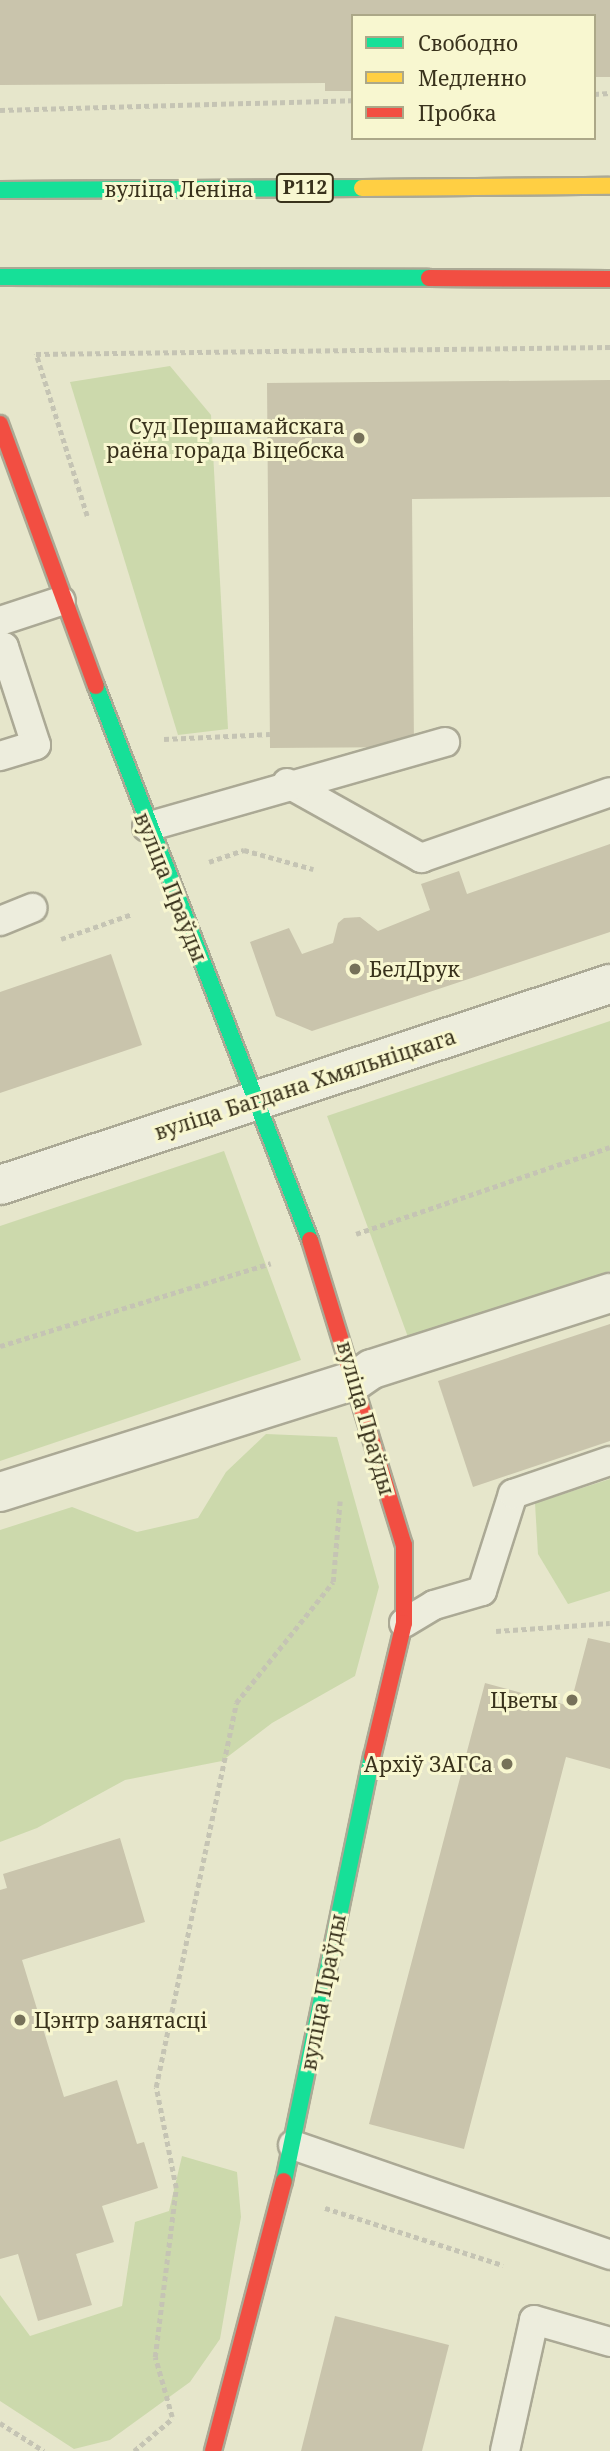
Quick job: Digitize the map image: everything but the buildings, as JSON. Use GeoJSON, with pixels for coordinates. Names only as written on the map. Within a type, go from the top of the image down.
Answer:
{"type":"FeatureCollection","features":[{"type":"Feature","properties":{"kind":"main road","name":"вуліца Леніна"},"geometry":{"type":"LineString","coordinates":[[0,190],[610,186]]}},
{"type":"Feature","properties":{"kind":"main road"},"geometry":{"type":"LineString","coordinates":[[0,278],[610,279]]}},
{"type":"Feature","properties":{"kind":"main road","name":"вуліца Праўды"},"geometry":{"type":"LineString","coordinates":[[0,424],[61,601],[147,827],[314,1249],[404,1545],[404,1623],[356,1825],[293,2145],[213,2451]]}},
{"type":"Feature","properties":{"kind":"street","name":"вуліца Багдана Хмяльніцкага"},"geometry":{"type":"LineString","coordinates":[[0,1185],[255,1098],[610,984]]}},
{"type":"Feature","properties":{"kind":"street"},"geometry":{"type":"LineString","coordinates":[[0,1492],[356,1380],[372,1369],[610,1293]]}},
{"type":"Feature","properties":{"kind":"lane"},"geometry":{"type":"LineString","coordinates":[[0,621],[61,601]]}},
{"type":"Feature","properties":{"kind":"lane"},"geometry":{"type":"LineString","coordinates":[[0,648],[4,647],[36,745],[0,756]]}},
{"type":"Feature","properties":{"kind":"lane"},"geometry":{"type":"LineString","coordinates":[[147,827],[287,783],[444,742]]}},
{"type":"Feature","properties":{"kind":"lane"},"geometry":{"type":"LineString","coordinates":[[287,783],[421,858],[610,792]]}},
{"type":"Feature","properties":{"kind":"lane"},"geometry":{"type":"LineString","coordinates":[[0,921],[33,908]]}},
{"type":"Feature","properties":{"kind":"lane"},"geometry":{"type":"LineString","coordinates":[[404,1623],[434,1605],[482,1591],[513,1493],[610,1461]]}},
{"type":"Feature","properties":{"kind":"lane"},"geometry":{"type":"LineString","coordinates":[[293,2145],[610,2255]]}},
{"type":"Feature","properties":{"kind":"lane"},"geometry":{"type":"LineString","coordinates":[[506,2451],[534,2320],[610,2342]]}},
{"type":"Feature","properties":{"kind":"path"},"geometry":{"type":"LineString","coordinates":[[0,110],[351,100]]}},
{"type":"Feature","properties":{"kind":"path"},"geometry":{"type":"LineString","coordinates":[[36,354],[610,347]]}},
{"type":"Feature","properties":{"kind":"path"},"geometry":{"type":"LineString","coordinates":[[156,739],[270,734]]}},
{"type":"Feature","properties":{"kind":"path"},"geometry":{"type":"LineString","coordinates":[[195,867],[244,850],[313,869]]}},
{"type":"Feature","properties":{"kind":"path"},"geometry":{"type":"LineString","coordinates":[[52,942],[143,910]]}},
{"type":"Feature","properties":{"kind":"path"},"geometry":{"type":"LineString","coordinates":[[481,1632],[559,1630],[610,1623]]}},
{"type":"Feature","properties":{"kind":"path"},"geometry":{"type":"LineString","coordinates":[[317,2206],[514,2269]]}},
{"type":"Feature","properties":{"kind":"path"},"geometry":{"type":"LineString","coordinates":[[0,2423],[44,2451]]}},
{"type":"Feature","properties":{"kind":"green space"},"geometry":{"type":"Polygon","coordinates":[[[170,366],[211,415],[228,729],[178,735],[70,382],[170,366]]]}},
{"type":"Feature","properties":{"kind":"green space"},"geometry":{"type":"Polygon","coordinates":[[[610,1021],[610,1271],[408,1337],[327,1116],[610,1021]]]}},
{"type":"Feature","properties":{"kind":"green space"},"geometry":{"type":"Polygon","coordinates":[[[224,1151],[301,1360],[0,1461],[0,1226],[224,1151]]]}},
{"type":"Feature","properties":{"kind":"green space"},"geometry":{"type":"Polygon","coordinates":[[[266,1434],[337,1437],[379,1587],[355,1676],[272,1723],[222,1761],[125,1780],[37,1828],[0,1842],[0,1530],[72,1507],[137,1532],[198,1518],[226,1472],[266,1434]]]}},
{"type":"Feature","properties":{"kind":"green space"},"geometry":{"type":"Polygon","coordinates":[[[610,1479],[610,1591],[568,1604],[538,1554],[535,1503],[610,1479]]]}},
{"type":"Feature","properties":{"kind":"green space"},"geometry":{"type":"Polygon","coordinates":[[[182,2156],[237,2172],[241,2217],[220,2339],[190,2382],[110,2440],[74,2449],[0,2401],[0,2295],[30,2336],[122,2306],[135,2222],[169,2211],[182,2156]]]}},
{"type":"Feature","properties":{"kind":"traffic: fast"},"geometry":{"type":"LineString","coordinates":[[0,190],[362,188]]}},
{"type":"Feature","properties":{"kind":"traffic: fast"},"geometry":{"type":"LineString","coordinates":[[0,277],[429,278]]}},
{"type":"Feature","properties":{"kind":"traffic: fast"},"geometry":{"type":"LineString","coordinates":[[96,686],[310,1240]]}},
{"type":"Feature","properties":{"kind":"traffic: fast"},"geometry":{"type":"LineString","coordinates":[[284,2181],[372,1757]]}},
{"type":"Feature","properties":{"kind":"traffic: slow"},"geometry":{"type":"LineString","coordinates":[[362,188],[610,186]]}},
{"type":"Feature","properties":{"kind":"traffic: jam"},"geometry":{"type":"LineString","coordinates":[[429,278],[610,279]]}},
{"type":"Feature","properties":{"kind":"traffic: jam"},"geometry":{"type":"LineString","coordinates":[[0,424],[96,686]]}},
{"type":"Feature","properties":{"kind":"traffic: jam"},"geometry":{"type":"LineString","coordinates":[[310,1240],[404,1545],[404,1623],[372,1757]]}},
{"type":"Feature","properties":{"kind":"traffic: jam"},"geometry":{"type":"LineString","coordinates":[[213,2451],[284,2181]]}},
{"type":"Feature","properties":{"kind":"place","name":"Суд Першамайскага раёна горада Віцебска"},"geometry":{"type":"Point","coordinates":[359,438]}},
{"type":"Feature","properties":{"kind":"place","name":"БелДрук"},"geometry":{"type":"Point","coordinates":[355,969]}},
{"type":"Feature","properties":{"kind":"place","name":"Цветы"},"geometry":{"type":"Point","coordinates":[572,1700]}},
{"type":"Feature","properties":{"kind":"place","name":"Архіў ЗАГСа"},"geometry":{"type":"Point","coordinates":[507,1764]}},
{"type":"Feature","properties":{"kind":"place","name":"Цэнтр занятасці"},"geometry":{"type":"Point","coordinates":[20,2020]}}]}
